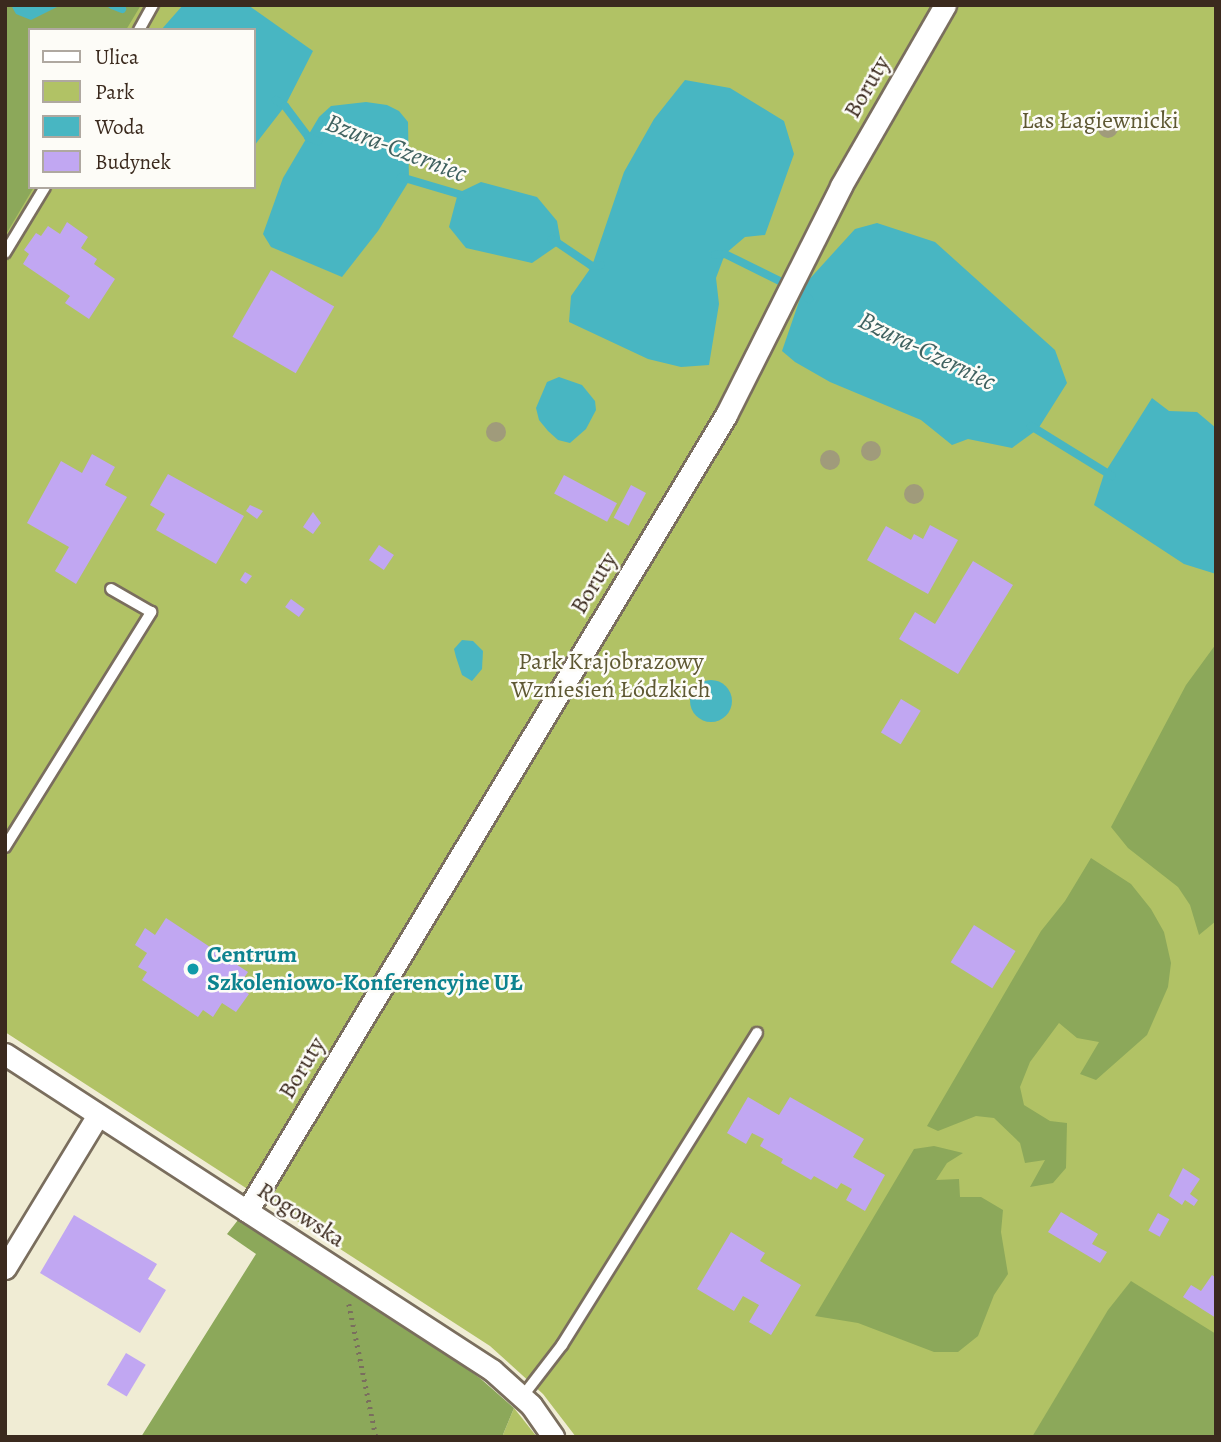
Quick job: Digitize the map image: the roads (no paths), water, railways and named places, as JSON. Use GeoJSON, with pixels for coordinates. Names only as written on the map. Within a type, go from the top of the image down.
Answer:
{"type":"FeatureCollection","features":[{"type":"Feature","properties":{"kind":"street","name":"Boruty"},"geometry":{"type":"LineString","coordinates":[[247,1211],[726,415],[841,186],[945,5]]}},
{"type":"Feature","properties":{"kind":"street","name":"Rogowska"},"geometry":{"type":"LineString","coordinates":[[5,1054],[492,1370],[522,1397],[553,1437]]}},
{"type":"Feature","properties":{"kind":"street"},"geometry":{"type":"LineString","coordinates":[[5,1268],[98,1115]]}},
{"type":"Feature","properties":{"kind":"lane"},"geometry":{"type":"LineString","coordinates":[[140,28],[153,5]]}},
{"type":"Feature","properties":{"kind":"lane"},"geometry":{"type":"LineString","coordinates":[[5,253],[44,189]]}},
{"type":"Feature","properties":{"kind":"lane"},"geometry":{"type":"LineString","coordinates":[[5,847],[150,612],[111,589]]}},
{"type":"Feature","properties":{"kind":"lane"},"geometry":{"type":"LineString","coordinates":[[522,1397],[562,1345],[757,1033]]}},
{"type":"Feature","properties":{"kind":"water"},"geometry":{"type":"Polygon","coordinates":[[[11,5],[61,5],[31,20],[16,14],[11,5]]]}},
{"type":"Feature","properties":{"kind":"water"},"geometry":{"type":"Polygon","coordinates":[[[183,5],[248,5],[313,51],[285,106],[256,143],[256,28],[163,28],[183,5]]]}},
{"type":"Feature","properties":{"kind":"water"},"geometry":{"type":"Polygon","coordinates":[[[685,80],[730,88],[784,121],[794,154],[765,235],[745,237],[725,254],[716,278],[719,304],[709,365],[681,367],[648,359],[569,322],[571,296],[592,266],[624,172],[654,119],[685,80]]]}},
{"type":"Feature","properties":{"kind":"water"},"geometry":{"type":"Polygon","coordinates":[[[366,102],[387,105],[399,111],[408,122],[409,181],[378,231],[342,277],[271,247],[263,234],[283,178],[319,117],[331,106],[366,102]]]}},
{"type":"Feature","properties":{"kind":"water"},"geometry":{"type":"Polygon","coordinates":[[[481,182],[537,197],[557,221],[561,243],[532,263],[466,248],[449,227],[458,193],[481,182]]]}},
{"type":"Feature","properties":{"kind":"water"},"geometry":{"type":"Polygon","coordinates":[[[877,223],[935,242],[1055,350],[1067,383],[1038,429],[1012,448],[968,439],[952,445],[921,420],[830,382],[795,362],[782,351],[805,284],[855,229],[877,223]]]}},
{"type":"Feature","properties":{"kind":"water"},"geometry":{"type":"Polygon","coordinates":[[[559,377],[582,385],[595,401],[596,410],[586,429],[570,443],[558,440],[548,431],[539,420],[536,408],[547,382],[559,377]]]}},
{"type":"Feature","properties":{"kind":"water"},"geometry":{"type":"Polygon","coordinates":[[[1152,398],[1169,411],[1197,412],[1216,428],[1216,574],[1184,564],[1094,505],[1104,474],[1152,398]]]}},
{"type":"Feature","properties":{"kind":"water"},"geometry":{"type":"Polygon","coordinates":[[[462,640],[473,641],[483,651],[482,669],[472,681],[462,675],[454,649],[462,640]]]}},
{"type":"Feature","properties":{"kind":"water"},"geometry":{"type":"Polygon","coordinates":[[[711,680],[726,686],[732,701],[726,716],[711,722],[696,716],[690,701],[696,686],[711,680]]]}},
{"type":"Feature","properties":{"kind":"waterway","name":"Bzura-Czerniec"},"geometry":{"type":"LineString","coordinates":[[112,5],[122,9]]}},
{"type":"Feature","properties":{"kind":"waterway","name":"Bzura-Czerniec"},"geometry":{"type":"LineString","coordinates":[[276,100],[285,106],[308,137],[318,141]]}},
{"type":"Feature","properties":{"kind":"waterway","name":"Bzura-Czerniec"},"geometry":{"type":"LineString","coordinates":[[401,177],[465,196]]}},
{"type":"Feature","properties":{"kind":"waterway","name":"Bzura-Czerniec"},"geometry":{"type":"LineString","coordinates":[[552,239],[592,266],[601,265]]}},
{"type":"Feature","properties":{"kind":"waterway","name":"Bzura-Czerniec"},"geometry":{"type":"LineString","coordinates":[[715,255],[725,254],[802,292],[809,299]]}},
{"type":"Feature","properties":{"kind":"waterway","name":"Bzura-Czerniec"},"geometry":{"type":"LineString","coordinates":[[1031,426],[1112,476]]}},
{"type":"Feature","properties":{"kind":"place","name":"Centrum Szkoleniowo-Konferencyjne UŁ"},"geometry":{"type":"Point","coordinates":[193,969]}},
{"type":"Feature","properties":{"kind":"park label","name":"Las Łagiewnicki"},"geometry":{"type":"Point","coordinates":[1100,121]}},
{"type":"Feature","properties":{"kind":"park label","name":"Park Krajobrazowy Wzniesień Łódzkich"},"geometry":{"type":"Point","coordinates":[611,676]}}]}
